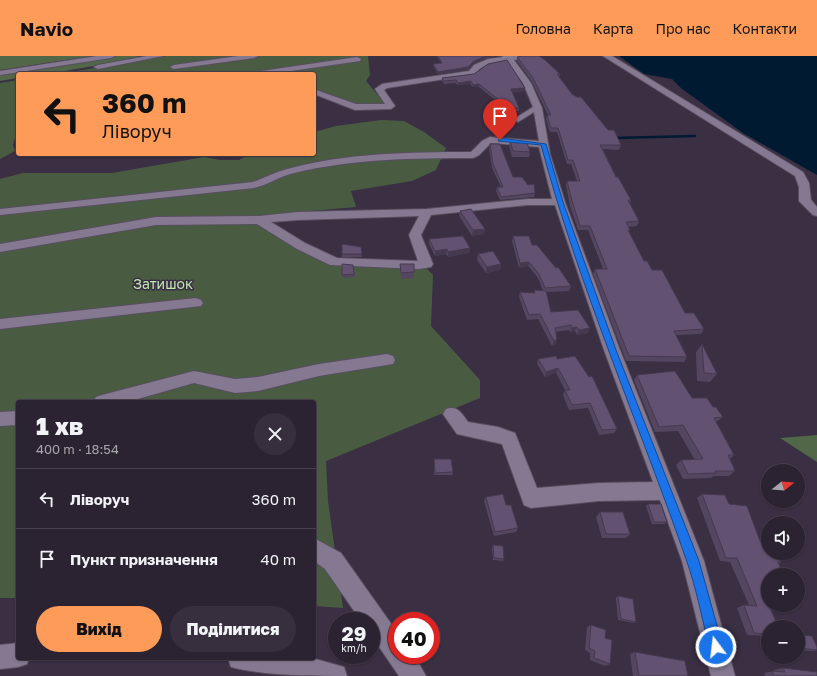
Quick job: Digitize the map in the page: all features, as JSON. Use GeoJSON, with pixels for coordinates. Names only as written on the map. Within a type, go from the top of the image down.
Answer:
{"type":"FeatureCollection","features":[{"type":"Feature","properties":{"kind":"street"},"geometry":{"type":"LineString","coordinates":[[0,73],[111,56]]}},
{"type":"Feature","properties":{"kind":"street"},"geometry":{"type":"LineString","coordinates":[[87,69],[159,56]]}},
{"type":"Feature","properties":{"kind":"street"},"geometry":{"type":"LineString","coordinates":[[172,58],[175,70],[254,56]]}},
{"type":"Feature","properties":{"kind":"street"},"geometry":{"type":"LineString","coordinates":[[316,92],[355,107],[391,106],[379,90],[385,86],[471,73],[483,64],[507,57],[530,56]]}},
{"type":"Feature","properties":{"kind":"street"},"geometry":{"type":"LineString","coordinates":[[607,56],[799,174],[804,179],[805,201],[817,213]]}},
{"type":"Feature","properties":{"kind":"street"},"geometry":{"type":"LineString","coordinates":[[507,57],[527,82],[538,108],[544,144],[559,202],[612,350],[693,561],[723,676]]}},
{"type":"Feature","properties":{"kind":"street"},"geometry":{"type":"LineString","coordinates":[[269,72],[357,59]]}},
{"type":"Feature","properties":{"kind":"street"},"geometry":{"type":"LineString","coordinates":[[116,64],[118,68],[117,72]]}},
{"type":"Feature","properties":{"kind":"street"},"geometry":{"type":"LineString","coordinates":[[518,119],[524,116],[531,109],[538,108]]}},
{"type":"Feature","properties":{"kind":"street"},"geometry":{"type":"LineString","coordinates":[[0,212],[254,185],[267,182],[279,174],[320,166],[411,157],[473,155],[478,152],[485,142],[490,140],[507,140],[544,144]]}},
{"type":"Feature","properties":{"kind":"street"},"geometry":{"type":"LineString","coordinates":[[0,248],[102,229],[156,221],[259,220],[298,216],[427,212],[528,202],[559,202]]}},
{"type":"Feature","properties":{"kind":"street"},"geometry":{"type":"LineString","coordinates":[[259,220],[301,246],[335,262],[419,265],[426,264],[415,235],[427,212]]}},
{"type":"Feature","properties":{"kind":"street"},"geometry":{"type":"LineString","coordinates":[[0,324],[196,303]]}},
{"type":"Feature","properties":{"kind":"street"},"geometry":{"type":"LineString","coordinates":[[109,400],[194,377],[235,386],[258,384],[319,370],[387,360]]}},
{"type":"Feature","properties":{"kind":"street"},"geometry":{"type":"LineString","coordinates":[[452,414],[463,429],[480,434],[500,434],[509,439],[531,498],[599,492],[666,491]]}},
{"type":"Feature","properties":{"kind":"street"},"geometry":{"type":"LineString","coordinates":[[0,419],[16,418]]}},
{"type":"Feature","properties":{"kind":"street"},"geometry":{"type":"LineString","coordinates":[[316,550],[333,561],[388,639]]}},
{"type":"Feature","properties":{"kind":"street"},"geometry":{"type":"LineString","coordinates":[[0,657],[16,655]]}},
{"type":"Feature","properties":{"kind":"street"},"geometry":{"type":"LineString","coordinates":[[255,660],[285,664],[335,676]]}},
{"type":"Feature","properties":{"kind":"street"},"geometry":{"type":"LineString","coordinates":[[405,664],[414,676]]}},
{"type":"Feature","properties":{"kind":"green space"},"geometry":{"type":"Polygon","coordinates":[[[0,56],[92,56],[0,70],[0,56]]]}},
{"type":"Feature","properties":{"kind":"green space"},"geometry":{"type":"Polygon","coordinates":[[[118,56],[140,56],[117,62],[59,72],[16,72],[16,78],[0,81],[0,74],[118,56]]]}},
{"type":"Feature","properties":{"kind":"green space"},"geometry":{"type":"Polygon","coordinates":[[[166,56],[368,56],[370,75],[366,81],[385,104],[357,106],[316,90],[316,72],[71,72],[166,56]]]}},
{"type":"Feature","properties":{"kind":"green space"},"geometry":{"type":"Polygon","coordinates":[[[16,80],[16,137],[13,145],[15,151],[0,159],[0,83],[16,80]]]}},
{"type":"Feature","properties":{"kind":"green space","name":"Затишок"},"geometry":{"type":"Polygon","coordinates":[[[381,120],[404,121],[424,132],[446,148],[436,170],[412,181],[351,191],[356,207],[264,215],[270,229],[334,263],[425,267],[433,275],[431,326],[480,380],[480,398],[326,461],[328,501],[343,608],[316,606],[316,400],[16,400],[16,598],[0,598],[0,179],[23,173],[112,173],[204,157],[220,160],[239,160],[246,156],[316,156],[316,131],[336,126],[381,120]]]}},
{"type":"Feature","properties":{"kind":"green space"},"geometry":{"type":"Polygon","coordinates":[[[817,435],[817,462],[780,438],[817,435]]]}},
{"type":"Feature","properties":{"kind":"water"},"geometry":{"type":"Polygon","coordinates":[[[619,56],[817,56],[817,175],[743,133],[681,88],[672,79],[644,74],[619,56]]]}},
{"type":"Feature","properties":{"kind":"building"},"geometry":{"type":"Polygon","coordinates":[[[438,56],[486,56],[474,61],[468,67],[438,72],[433,64],[442,63],[438,56]]]}},
{"type":"Feature","properties":{"kind":"building"},"geometry":{"type":"Polygon","coordinates":[[[539,56],[545,60],[560,74],[557,74],[572,94],[577,97],[581,97],[608,130],[614,130],[621,145],[600,145],[616,177],[618,177],[631,200],[628,200],[639,221],[626,222],[630,230],[628,230],[644,261],[647,261],[652,270],[662,270],[685,313],[694,313],[704,329],[674,331],[687,357],[629,356],[595,269],[607,269],[590,226],[580,226],[572,201],[567,181],[580,181],[573,160],[568,160],[558,128],[551,128],[547,115],[551,115],[533,78],[517,57],[539,56]]]}},
{"type":"Feature","properties":{"kind":"building"},"geometry":{"type":"Polygon","coordinates":[[[507,60],[525,88],[511,89],[519,108],[509,108],[479,84],[473,85],[471,81],[458,83],[456,80],[444,81],[442,78],[474,74],[488,64],[507,60]]]}},
{"type":"Feature","properties":{"kind":"building"},"geometry":{"type":"Polygon","coordinates":[[[510,140],[527,142],[530,152],[513,151],[510,140]]]}},
{"type":"Feature","properties":{"kind":"building"},"geometry":{"type":"Polygon","coordinates":[[[490,144],[500,144],[513,177],[522,177],[528,185],[534,184],[535,193],[501,197],[497,187],[503,187],[493,164],[490,144]]]}},
{"type":"Feature","properties":{"kind":"building"},"geometry":{"type":"Polygon","coordinates":[[[471,209],[485,229],[473,230],[460,211],[471,209]]]}},
{"type":"Feature","properties":{"kind":"building"},"geometry":{"type":"Polygon","coordinates":[[[463,236],[470,248],[448,252],[447,249],[435,251],[429,239],[463,236]]]}},
{"type":"Feature","properties":{"kind":"building"},"geometry":{"type":"Polygon","coordinates":[[[513,236],[529,236],[532,245],[537,245],[556,268],[558,267],[571,286],[545,288],[539,274],[529,262],[520,263],[513,236]]]}},
{"type":"Feature","properties":{"kind":"building"},"geometry":{"type":"Polygon","coordinates":[[[342,244],[361,247],[362,254],[342,254],[342,244]]]}},
{"type":"Feature","properties":{"kind":"building"},"geometry":{"type":"Polygon","coordinates":[[[493,251],[501,264],[487,267],[478,254],[493,251]]]}},
{"type":"Feature","properties":{"kind":"building"},"geometry":{"type":"Polygon","coordinates":[[[342,264],[353,265],[354,274],[342,275],[342,264]]]}},
{"type":"Feature","properties":{"kind":"building"},"geometry":{"type":"Polygon","coordinates":[[[400,264],[414,264],[414,272],[401,273],[400,264]]]}},
{"type":"Feature","properties":{"kind":"building"},"geometry":{"type":"Polygon","coordinates":[[[534,290],[546,291],[551,312],[578,310],[590,328],[579,330],[577,327],[572,328],[571,325],[555,328],[557,339],[554,341],[540,314],[529,315],[520,292],[535,293],[534,290]]]}},
{"type":"Feature","properties":{"kind":"building"},"geometry":{"type":"Polygon","coordinates":[[[702,344],[717,374],[704,373],[702,344]]]}},
{"type":"Feature","properties":{"kind":"building"},"geometry":{"type":"Polygon","coordinates":[[[556,356],[557,359],[575,356],[589,377],[592,376],[617,429],[602,430],[590,403],[572,405],[565,390],[570,390],[558,368],[546,372],[538,359],[556,356]]]}},
{"type":"Feature","properties":{"kind":"building"},"geometry":{"type":"Polygon","coordinates":[[[675,371],[692,398],[707,398],[713,407],[716,407],[723,417],[714,418],[734,455],[728,455],[735,471],[715,471],[716,473],[688,474],[681,460],[703,459],[683,425],[659,427],[637,375],[675,371]]]}},
{"type":"Feature","properties":{"kind":"building"},"geometry":{"type":"Polygon","coordinates":[[[434,459],[451,459],[453,472],[435,473],[434,459]]]}},
{"type":"Feature","properties":{"kind":"building"},"geometry":{"type":"Polygon","coordinates":[[[503,494],[506,505],[511,505],[518,528],[495,532],[486,497],[503,494]]]}},
{"type":"Feature","properties":{"kind":"building"},"geometry":{"type":"Polygon","coordinates":[[[702,494],[725,495],[729,504],[747,506],[761,541],[761,560],[780,560],[781,562],[778,562],[780,568],[761,568],[761,612],[772,612],[775,620],[761,620],[761,634],[754,633],[744,605],[757,606],[737,558],[726,558],[702,494]]]}},
{"type":"Feature","properties":{"kind":"building"},"geometry":{"type":"Polygon","coordinates":[[[648,504],[661,504],[667,522],[654,522],[648,504]]]}},
{"type":"Feature","properties":{"kind":"building"},"geometry":{"type":"Polygon","coordinates":[[[600,512],[623,512],[630,534],[606,534],[600,512]]]}},
{"type":"Feature","properties":{"kind":"building"},"geometry":{"type":"Polygon","coordinates":[[[493,545],[503,546],[504,559],[494,558],[493,545]]]}},
{"type":"Feature","properties":{"kind":"building"},"geometry":{"type":"Polygon","coordinates":[[[618,596],[633,599],[636,622],[621,619],[618,596]]]}},
{"type":"Feature","properties":{"kind":"building"},"geometry":{"type":"Polygon","coordinates":[[[591,625],[606,630],[605,638],[612,640],[610,664],[594,658],[595,651],[589,648],[591,625]]]}},
{"type":"Feature","properties":{"kind":"building"},"geometry":{"type":"Polygon","coordinates":[[[805,636],[812,636],[817,650],[805,649],[805,636]]]}},
{"type":"Feature","properties":{"kind":"building"},"geometry":{"type":"Polygon","coordinates":[[[635,652],[685,661],[688,676],[639,676],[635,652]]]}},
{"type":"Feature","properties":{"kind":"building"},"geometry":{"type":"Polygon","coordinates":[[[783,668],[817,672],[817,676],[774,676],[772,671],[785,672],[783,668]]]}},
{"type":"Feature","properties":{"kind":"waterway"},"geometry":{"type":"LineString","coordinates":[[613,138],[695,136]]}},
{"type":"Feature","properties":{"kind":"route"},"geometry":{"type":"LineString","coordinates":[[500,140],[544,144],[545,154],[559,202],[612,350],[693,561],[716,647]]}}]}
